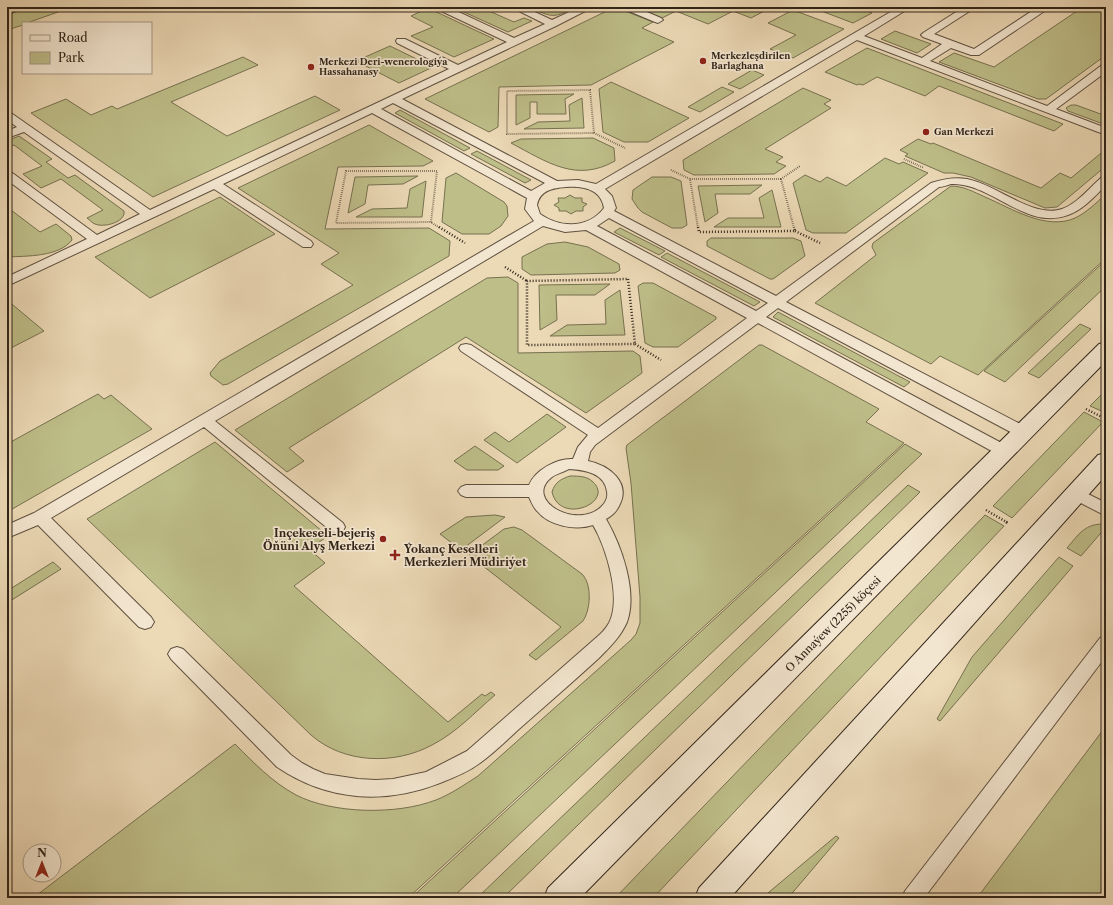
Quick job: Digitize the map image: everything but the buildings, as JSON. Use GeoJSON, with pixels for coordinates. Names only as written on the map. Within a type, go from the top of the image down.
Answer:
{"type":"FeatureCollection","features":[{"type":"Feature","properties":{"kind":"main road","name":"O Annaýew (2255) köçesi"},"geometry":{"type":"LineString","coordinates":[[559,898],[1106,349]]}},
{"type":"Feature","properties":{"kind":"main road"},"geometry":{"type":"LineString","coordinates":[[710,898],[1076,494],[1102,471]]}},
{"type":"Feature","properties":{"kind":"lane"},"geometry":{"type":"LineString","coordinates":[[7,11],[18,7]]}},
{"type":"Feature","properties":{"kind":"lane"},"geometry":{"type":"LineString","coordinates":[[440,7],[515,42]]}},
{"type":"Feature","properties":{"kind":"lane"},"geometry":{"type":"LineString","coordinates":[[516,7],[553,24]]}},
{"type":"Feature","properties":{"kind":"lane"},"geometry":{"type":"LineString","coordinates":[[7,282],[588,7]]}},
{"type":"Feature","properties":{"kind":"lane"},"geometry":{"type":"LineString","coordinates":[[627,7],[658,20]]}},
{"type":"Feature","properties":{"kind":"lane"},"geometry":{"type":"LineString","coordinates":[[598,188],[906,7]]}},
{"type":"Feature","properties":{"kind":"lane"},"geometry":{"type":"LineString","coordinates":[[970,7],[926,35],[975,53],[1043,8]]}},
{"type":"Feature","properties":{"kind":"lane"},"geometry":{"type":"LineString","coordinates":[[856,36],[1106,132]]}},
{"type":"Feature","properties":{"kind":"lane"},"geometry":{"type":"LineString","coordinates":[[401,41],[458,69]]}},
{"type":"Feature","properties":{"kind":"lane"},"geometry":{"type":"LineString","coordinates":[[922,62],[950,44]]}},
{"type":"Feature","properties":{"kind":"lane"},"geometry":{"type":"LineString","coordinates":[[1048,110],[1106,67]]}},
{"type":"Feature","properties":{"kind":"lane"},"geometry":{"type":"LineString","coordinates":[[393,99],[555,184]]}},
{"type":"Feature","properties":{"kind":"lane"},"geometry":{"type":"LineString","coordinates":[[372,109],[533,196]]}},
{"type":"Feature","properties":{"kind":"lane"},"geometry":{"type":"LineString","coordinates":[[7,115],[148,215]]}},
{"type":"Feature","properties":{"kind":"lane"},"geometry":{"type":"LineString","coordinates":[[7,135],[25,128]]}},
{"type":"Feature","properties":{"kind":"lane"},"geometry":{"type":"LineString","coordinates":[[7,174],[96,240]]}},
{"type":"Feature","properties":{"kind":"lane"},"geometry":{"type":"LineString","coordinates":[[579,464],[583,451],[590,441],[941,183],[953,180],[968,183],[1030,209],[1055,214],[1062,213],[1072,208],[1106,179]]}},
{"type":"Feature","properties":{"kind":"lane"},"geometry":{"type":"LineString","coordinates":[[576,183],[598,188],[608,197],[610,208],[603,218],[587,225],[569,228],[550,224],[542,221],[532,212],[530,206],[533,196],[545,187],[555,184],[576,183]]}},
{"type":"Feature","properties":{"kind":"lane"},"geometry":{"type":"LineString","coordinates":[[215,184],[307,244]]}},
{"type":"Feature","properties":{"kind":"lane"},"geometry":{"type":"LineString","coordinates":[[608,212],[1023,432]]}},
{"type":"Feature","properties":{"kind":"lane"},"geometry":{"type":"LineString","coordinates":[[7,532],[40,517],[542,221]]}},
{"type":"Feature","properties":{"kind":"lane"},"geometry":{"type":"LineString","coordinates":[[587,225],[1004,451]]}},
{"type":"Feature","properties":{"kind":"lane"},"geometry":{"type":"LineString","coordinates":[[466,348],[598,435]]}},
{"type":"Feature","properties":{"kind":"lane"},"geometry":{"type":"LineString","coordinates":[[205,420],[336,528]]}},
{"type":"Feature","properties":{"kind":"lane"},"geometry":{"type":"LineString","coordinates":[[567,464],[579,464],[592,467],[603,472],[610,479],[615,488],[615,498],[611,507],[602,515],[578,522],[565,521],[543,510],[537,501],[535,491],[538,482],[550,471],[567,464]]}},
{"type":"Feature","properties":{"kind":"lane"},"geometry":{"type":"LineString","coordinates":[[466,491],[535,491]]}},
{"type":"Feature","properties":{"kind":"lane"},"geometry":{"type":"LineString","coordinates":[[1076,494],[1106,510]]}},
{"type":"Feature","properties":{"kind":"lane"},"geometry":{"type":"LineString","coordinates":[[40,517],[145,622]]}},
{"type":"Feature","properties":{"kind":"lane"},"geometry":{"type":"LineString","coordinates":[[177,654],[284,761],[302,774],[323,782],[353,788],[377,789],[404,787],[428,780],[453,769],[474,756],[609,638],[618,622],[621,604],[621,582],[617,560],[612,545],[597,517]]}},
{"type":"Feature","properties":{"kind":"lane"},"geometry":{"type":"LineString","coordinates":[[912,898],[1106,643]]}},
{"type":"Feature","properties":{"kind":"path"},"geometry":{"type":"LineString","coordinates":[[594,133],[590,90],[507,91],[507,134],[594,133],[631,150]]}},
{"type":"Feature","properties":{"kind":"path"},"geometry":{"type":"LineString","coordinates":[[904,159],[928,169]]}},
{"type":"Feature","properties":{"kind":"path"},"geometry":{"type":"LineString","coordinates":[[669,169],[690,179],[781,179],[800,166]]}},
{"type":"Feature","properties":{"kind":"path"},"geometry":{"type":"LineString","coordinates":[[431,222],[437,171],[346,172],[336,223],[431,222],[468,245]]}},
{"type":"Feature","properties":{"kind":"path"},"geometry":{"type":"LineString","coordinates":[[690,179],[699,232],[795,231],[822,244]]}},
{"type":"Feature","properties":{"kind":"path"},"geometry":{"type":"LineString","coordinates":[[781,179],[795,231]]}},
{"type":"Feature","properties":{"kind":"path"},"geometry":{"type":"LineString","coordinates":[[502,265],[527,281],[628,279],[634,344]]}},
{"type":"Feature","properties":{"kind":"path"},"geometry":{"type":"LineString","coordinates":[[527,281],[527,345],[634,344],[665,362]]}},
{"type":"Feature","properties":{"kind":"path"},"geometry":{"type":"LineString","coordinates":[[1086,409],[1106,419]]}},
{"type":"Feature","properties":{"kind":"path"},"geometry":{"type":"LineString","coordinates":[[986,510],[1008,523]]}},
{"type":"Feature","properties":{"kind":"green space"},"geometry":{"type":"Polygon","coordinates":[[[31,7],[72,7],[30,22],[22,22],[22,25],[7,30],[7,15],[31,7]]]}},
{"type":"Feature","properties":{"kind":"green space"},"geometry":{"type":"Polygon","coordinates":[[[453,7],[480,7],[514,22],[524,18],[532,21],[508,32],[453,7]]]}},
{"type":"Feature","properties":{"kind":"green space"},"geometry":{"type":"Polygon","coordinates":[[[547,7],[575,7],[557,15],[549,15],[538,11],[547,7]]]}},
{"type":"Feature","properties":{"kind":"green space"},"geometry":{"type":"Polygon","coordinates":[[[615,7],[653,22],[642,28],[674,42],[591,85],[499,87],[498,127],[489,132],[425,99],[615,7]]]}},
{"type":"Feature","properties":{"kind":"green space"},"geometry":{"type":"Polygon","coordinates":[[[636,7],[707,7],[712,9],[716,7],[772,7],[751,18],[733,11],[708,24],[676,11],[662,18],[636,7]]]}},
{"type":"Feature","properties":{"kind":"green space"},"geometry":{"type":"Polygon","coordinates":[[[819,7],[857,7],[872,13],[853,23],[816,9],[819,7]]]}},
{"type":"Feature","properties":{"kind":"green space"},"geometry":{"type":"Polygon","coordinates":[[[1067,7],[1106,7],[1106,55],[1046,99],[1038,99],[939,62],[954,53],[994,67],[1077,11],[1067,7]]]}},
{"type":"Feature","properties":{"kind":"green space"},"geometry":{"type":"Polygon","coordinates":[[[428,8],[494,39],[454,57],[411,36],[433,27],[411,16],[428,8]]]}},
{"type":"Feature","properties":{"kind":"green space"},"geometry":{"type":"Polygon","coordinates":[[[793,10],[844,29],[793,58],[770,49],[796,35],[768,23],[793,10]]]}},
{"type":"Feature","properties":{"kind":"green space"},"geometry":{"type":"Polygon","coordinates":[[[895,31],[931,44],[917,53],[881,39],[895,31]]]}},
{"type":"Feature","properties":{"kind":"green space"},"geometry":{"type":"Polygon","coordinates":[[[390,46],[433,67],[399,83],[356,61],[390,46]]]}},
{"type":"Feature","properties":{"kind":"green space"},"geometry":{"type":"Polygon","coordinates":[[[867,48],[1063,124],[1054,131],[939,86],[925,96],[877,77],[863,85],[857,85],[825,72],[867,48]]]}},
{"type":"Feature","properties":{"kind":"green space"},"geometry":{"type":"Polygon","coordinates":[[[243,57],[258,65],[171,102],[227,136],[315,96],[340,110],[153,197],[31,113],[66,99],[91,115],[112,106],[117,109],[243,57]]]}},
{"type":"Feature","properties":{"kind":"green space"},"geometry":{"type":"Polygon","coordinates":[[[752,70],[764,75],[740,89],[728,84],[752,70]]]}},
{"type":"Feature","properties":{"kind":"green space"},"geometry":{"type":"Polygon","coordinates":[[[611,82],[689,118],[648,142],[624,142],[603,132],[599,89],[611,82]]]}},
{"type":"Feature","properties":{"kind":"green space"},"geometry":{"type":"Polygon","coordinates":[[[722,87],[734,92],[700,112],[688,107],[722,87]]]}},
{"type":"Feature","properties":{"kind":"green space"},"geometry":{"type":"Polygon","coordinates":[[[803,88],[831,100],[824,104],[831,108],[765,149],[783,157],[776,162],[786,166],[774,174],[694,175],[684,170],[683,160],[803,88]]]}},
{"type":"Feature","properties":{"kind":"green space"},"geometry":{"type":"Polygon","coordinates":[[[574,94],[565,99],[566,114],[537,114],[537,102],[530,102],[530,118],[516,125],[516,95],[574,94]]]}},
{"type":"Feature","properties":{"kind":"green space"},"geometry":{"type":"Polygon","coordinates":[[[582,98],[584,128],[524,129],[538,122],[570,121],[569,105],[582,98]]]}},
{"type":"Feature","properties":{"kind":"green space"},"geometry":{"type":"Polygon","coordinates":[[[1071,105],[1076,105],[1106,116],[1106,125],[1068,111],[1066,108],[1071,105]]]}},
{"type":"Feature","properties":{"kind":"green space"},"geometry":{"type":"Polygon","coordinates":[[[400,110],[470,148],[464,151],[395,113],[400,110]]]}},
{"type":"Feature","properties":{"kind":"green space"},"geometry":{"type":"Polygon","coordinates":[[[369,125],[433,161],[423,166],[338,167],[325,229],[429,228],[450,241],[449,256],[228,384],[223,385],[211,376],[210,373],[220,361],[353,285],[321,264],[339,253],[238,188],[369,125]]]}},
{"type":"Feature","properties":{"kind":"green space"},"geometry":{"type":"Polygon","coordinates":[[[19,136],[52,159],[46,162],[68,178],[75,175],[124,211],[122,218],[109,225],[94,224],[87,218],[103,210],[61,179],[41,188],[23,174],[42,166],[14,145],[7,148],[7,141],[19,136]]]}},
{"type":"Feature","properties":{"kind":"green space"},"geometry":{"type":"Polygon","coordinates":[[[593,138],[614,148],[615,161],[601,167],[587,170],[574,170],[549,163],[511,143],[521,139],[593,138]]]}},
{"type":"Feature","properties":{"kind":"green space"},"geometry":{"type":"Polygon","coordinates":[[[918,139],[931,144],[933,143],[1041,188],[1060,173],[1071,178],[1106,149],[1106,166],[1057,207],[1045,208],[971,177],[953,173],[944,173],[905,156],[908,154],[900,150],[918,139]]]}},
{"type":"Feature","properties":{"kind":"green space"},"geometry":{"type":"Polygon","coordinates":[[[477,151],[531,180],[525,183],[471,154],[477,151]]]}},
{"type":"Feature","properties":{"kind":"green space"},"geometry":{"type":"Polygon","coordinates":[[[885,158],[899,164],[903,162],[928,173],[846,233],[813,233],[806,230],[793,183],[805,175],[820,182],[827,177],[846,186],[885,158]]]}},
{"type":"Feature","properties":{"kind":"green space"},"geometry":{"type":"Polygon","coordinates":[[[456,173],[504,202],[507,206],[508,216],[501,226],[489,234],[462,234],[442,222],[446,178],[456,173]]]}},
{"type":"Feature","properties":{"kind":"green space"},"geometry":{"type":"Polygon","coordinates":[[[418,176],[403,184],[368,185],[365,204],[348,213],[355,177],[418,176]]]}},
{"type":"Feature","properties":{"kind":"green space"},"geometry":{"type":"Polygon","coordinates":[[[652,177],[671,177],[681,181],[687,225],[682,228],[672,228],[642,212],[638,208],[632,199],[633,190],[652,177]]]}},
{"type":"Feature","properties":{"kind":"green space"},"geometry":{"type":"Polygon","coordinates":[[[426,181],[422,217],[356,217],[372,209],[407,208],[410,189],[426,181]]]}},
{"type":"Feature","properties":{"kind":"green space"},"geometry":{"type":"Polygon","coordinates":[[[762,185],[750,194],[715,194],[718,213],[705,222],[698,186],[762,185]]]}},
{"type":"Feature","properties":{"kind":"green space"},"geometry":{"type":"Polygon","coordinates":[[[951,186],[968,190],[1017,212],[1052,222],[1064,221],[1079,216],[1091,208],[1106,194],[1106,258],[978,375],[940,356],[931,364],[815,303],[876,255],[872,247],[873,243],[951,186]]]}},
{"type":"Feature","properties":{"kind":"green space"},"geometry":{"type":"Polygon","coordinates":[[[772,190],[781,227],[714,227],[728,218],[764,218],[759,198],[772,190]]]}},
{"type":"Feature","properties":{"kind":"green space"},"geometry":{"type":"Polygon","coordinates":[[[570,195],[575,198],[582,198],[582,202],[587,204],[583,207],[583,211],[576,211],[571,214],[566,211],[559,211],[559,208],[554,205],[559,202],[558,198],[565,198],[570,195]]]}},
{"type":"Feature","properties":{"kind":"green space"},"geometry":{"type":"Polygon","coordinates":[[[220,197],[275,234],[150,298],[95,257],[220,197]]]}},
{"type":"Feature","properties":{"kind":"green space"},"geometry":{"type":"Polygon","coordinates":[[[7,207],[40,232],[56,224],[71,236],[72,240],[66,246],[51,253],[32,256],[7,257],[7,207]]]}},
{"type":"Feature","properties":{"kind":"green space"},"geometry":{"type":"Polygon","coordinates":[[[620,228],[665,251],[659,255],[614,232],[620,228]]]}},
{"type":"Feature","properties":{"kind":"green space"},"geometry":{"type":"Polygon","coordinates":[[[711,238],[793,238],[801,241],[805,256],[773,279],[770,279],[707,246],[707,241],[711,238]]]}},
{"type":"Feature","properties":{"kind":"green space"},"geometry":{"type":"Polygon","coordinates":[[[565,242],[588,247],[619,264],[620,270],[615,273],[531,275],[522,269],[522,257],[547,244],[565,242]]]}},
{"type":"Feature","properties":{"kind":"green space"},"geometry":{"type":"Polygon","coordinates":[[[667,253],[760,302],[754,306],[661,257],[667,253]]]}},
{"type":"Feature","properties":{"kind":"green space"},"geometry":{"type":"Polygon","coordinates":[[[1106,260],[1106,286],[1005,382],[984,371],[1106,260]]]}},
{"type":"Feature","properties":{"kind":"green space"},"geometry":{"type":"Polygon","coordinates":[[[508,277],[518,283],[518,353],[633,351],[640,356],[642,373],[586,413],[466,337],[289,448],[304,461],[287,472],[235,430],[487,278],[508,277]]]}},
{"type":"Feature","properties":{"kind":"green space"},"geometry":{"type":"Polygon","coordinates":[[[643,283],[653,283],[716,317],[716,319],[678,347],[653,347],[645,343],[638,286],[643,283]]]}},
{"type":"Feature","properties":{"kind":"green space"},"geometry":{"type":"Polygon","coordinates":[[[610,284],[595,295],[556,295],[557,320],[540,330],[539,285],[610,284]]]}},
{"type":"Feature","properties":{"kind":"green space"},"geometry":{"type":"Polygon","coordinates":[[[620,290],[625,335],[550,336],[567,325],[606,324],[605,300],[620,290]]]}},
{"type":"Feature","properties":{"kind":"green space"},"geometry":{"type":"Polygon","coordinates":[[[7,300],[44,331],[7,350],[7,300]]]}},
{"type":"Feature","properties":{"kind":"green space"},"geometry":{"type":"Polygon","coordinates":[[[778,312],[910,382],[904,387],[773,317],[778,312]]]}},
{"type":"Feature","properties":{"kind":"green space"},"geometry":{"type":"Polygon","coordinates":[[[1080,324],[1091,329],[1039,378],[1028,373],[1080,324]]]}},
{"type":"Feature","properties":{"kind":"green space"},"geometry":{"type":"Polygon","coordinates":[[[759,345],[762,345],[879,409],[866,422],[904,443],[408,898],[33,898],[53,883],[62,883],[62,876],[235,744],[256,765],[287,790],[311,801],[346,809],[384,810],[420,805],[447,795],[478,776],[636,634],[640,623],[640,597],[631,483],[626,448],[627,445],[759,345]]]}},
{"type":"Feature","properties":{"kind":"green space"},"geometry":{"type":"Polygon","coordinates":[[[1106,390],[1106,413],[1090,406],[1106,390]]]}},
{"type":"Feature","properties":{"kind":"green space"},"geometry":{"type":"Polygon","coordinates":[[[98,394],[104,399],[111,395],[152,429],[7,512],[7,444],[98,394]]]}},
{"type":"Feature","properties":{"kind":"green space"},"geometry":{"type":"Polygon","coordinates":[[[1084,412],[1103,422],[1012,518],[993,506],[1084,412]]]}},
{"type":"Feature","properties":{"kind":"green space"},"geometry":{"type":"Polygon","coordinates":[[[547,414],[566,427],[517,463],[484,440],[495,432],[509,442],[547,414]]]}},
{"type":"Feature","properties":{"kind":"green space"},"geometry":{"type":"Polygon","coordinates":[[[215,442],[328,536],[309,549],[325,563],[294,586],[448,722],[482,694],[485,696],[491,692],[495,695],[449,735],[418,752],[402,756],[370,758],[354,756],[339,752],[324,745],[311,735],[87,519],[215,442]]]}},
{"type":"Feature","properties":{"kind":"green space"},"geometry":{"type":"Polygon","coordinates":[[[905,444],[922,454],[452,898],[411,898],[905,444]]]}},
{"type":"Feature","properties":{"kind":"green space"},"geometry":{"type":"Polygon","coordinates":[[[475,446],[504,466],[498,470],[467,470],[454,461],[475,446]]]}},
{"type":"Feature","properties":{"kind":"green space"},"geometry":{"type":"Polygon","coordinates":[[[570,476],[585,477],[593,482],[598,490],[597,497],[592,503],[584,507],[574,509],[565,508],[557,502],[552,492],[553,489],[559,481],[570,476]]]}},
{"type":"Feature","properties":{"kind":"green space"},"geometry":{"type":"Polygon","coordinates":[[[908,485],[920,492],[503,898],[477,898],[908,485]]]}},
{"type":"Feature","properties":{"kind":"green space"},"geometry":{"type":"Polygon","coordinates":[[[495,515],[505,517],[461,550],[440,534],[466,517],[495,515]]]}},
{"type":"Feature","properties":{"kind":"green space"},"geometry":{"type":"Polygon","coordinates":[[[985,515],[1004,526],[653,898],[615,898],[985,515]]]}},
{"type":"Feature","properties":{"kind":"green space"},"geometry":{"type":"Polygon","coordinates":[[[1106,524],[1106,527],[1081,556],[1067,548],[1083,530],[1093,525],[1106,524]]]}},
{"type":"Feature","properties":{"kind":"green space"},"geometry":{"type":"Polygon","coordinates":[[[514,527],[522,530],[582,574],[588,584],[589,590],[588,610],[583,621],[536,660],[529,655],[561,627],[469,555],[504,529],[514,527]]]}},
{"type":"Feature","properties":{"kind":"green space"},"geometry":{"type":"Polygon","coordinates":[[[1059,557],[1073,566],[940,721],[937,719],[972,657],[1059,557]]]}},
{"type":"Feature","properties":{"kind":"green space"},"geometry":{"type":"Polygon","coordinates":[[[53,562],[61,569],[7,603],[7,591],[53,562]]]}},
{"type":"Feature","properties":{"kind":"green space"},"geometry":{"type":"Polygon","coordinates":[[[1106,726],[1106,898],[977,898],[1106,726]]]}},
{"type":"Feature","properties":{"kind":"green space"},"geometry":{"type":"Polygon","coordinates":[[[836,836],[839,838],[788,898],[762,898],[836,836]]]}},
{"type":"Feature","properties":{"kind":"place","name":"Merkezleşdirilen Barlaghana"},"geometry":{"type":"Point","coordinates":[703,61]}},
{"type":"Feature","properties":{"kind":"place","name":"Merkezi Deri-wenerologiýa Hassahanasy"},"geometry":{"type":"Point","coordinates":[311,67]}},
{"type":"Feature","properties":{"kind":"place","name":"Gan Merkezi"},"geometry":{"type":"Point","coordinates":[926,132]}},
{"type":"Feature","properties":{"kind":"place","name":"Inçekeseli-bejeriş Öňüni Alyş Merkezi"},"geometry":{"type":"Point","coordinates":[383,539]}},
{"type":"Feature","properties":{"kind":"place","name":"Ýokanç Keselleri Merkezleri Müdiriýet"},"geometry":{"type":"Point","coordinates":[395,555]}}]}
